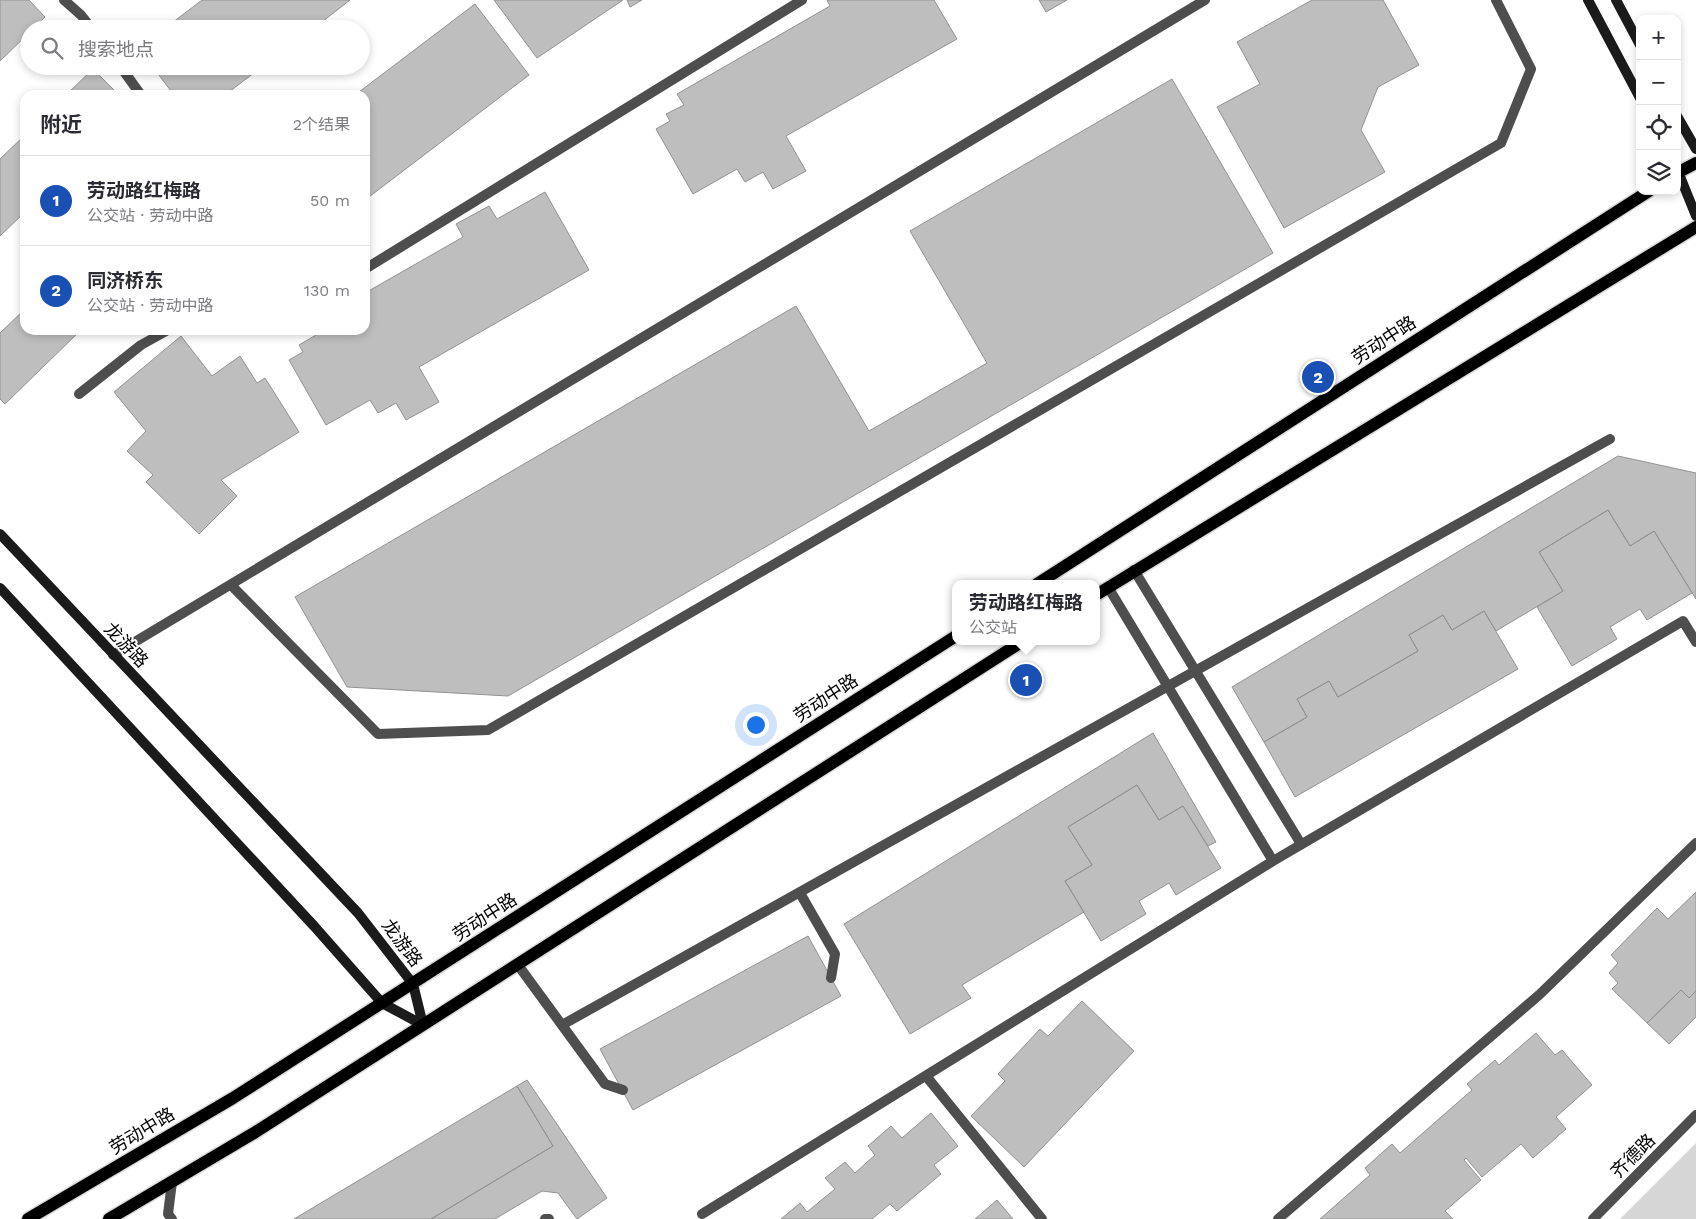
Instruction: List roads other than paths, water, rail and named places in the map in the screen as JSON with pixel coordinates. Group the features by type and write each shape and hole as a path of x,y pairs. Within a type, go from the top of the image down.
{"main road":[{"path":"1588,0 1636,90"},
{"path":"1616,0 1636,38"},
{"path":"1681,123 1696,149"},
{"path":"1681,170 1696,163"},
{"path":"1681,179 1696,216"},
{"name":"劳动中路","path":"1043,580 1643,195"},
{"path":"1100,592 1696,227"},
{"name":"龙游路","path":"0,534 358,912 413,984 423,1026"},
{"path":"0,588 307,918 382,1003 423,1026"},
{"name":"劳动中路","path":"28,1219 233,1098 952,639"},
{"path":"112,1219 254,1133 423,1026 1017,645"}],"street":[{"path":"64,0 85,20"},
{"path":"370,267 802,0"},
{"path":"113,655 1205,0"},
{"path":"232,585 378,734 488,730 1501,143 1531,70 1496,0"},
{"path":"127,75 137,90"},
{"path":"79,394 141,345 159,335"},
{"path":"562,1025 1610,440"},
{"path":"1134,570 1301,844"},
{"path":"1108,587 1273,861"},
{"path":"702,1214 1301,844 1683,621 1696,642"},
{"path":"1278,1219 1538,995 1696,843"},
{"path":"800,892 835,954 831,978"},
{"path":"518,965 605,1084 622,1090"},
{"path":"926,1076 1042,1219"},
{"name":"齐德路","path":"1593,1219 1696,1115"},
{"path":"172,1182 168,1214 172,1219"}],"place":[{"name":"同济桥东","path":"1318,377"},
{"name":"劳动路红梅路","path":"1026,680"}]}
